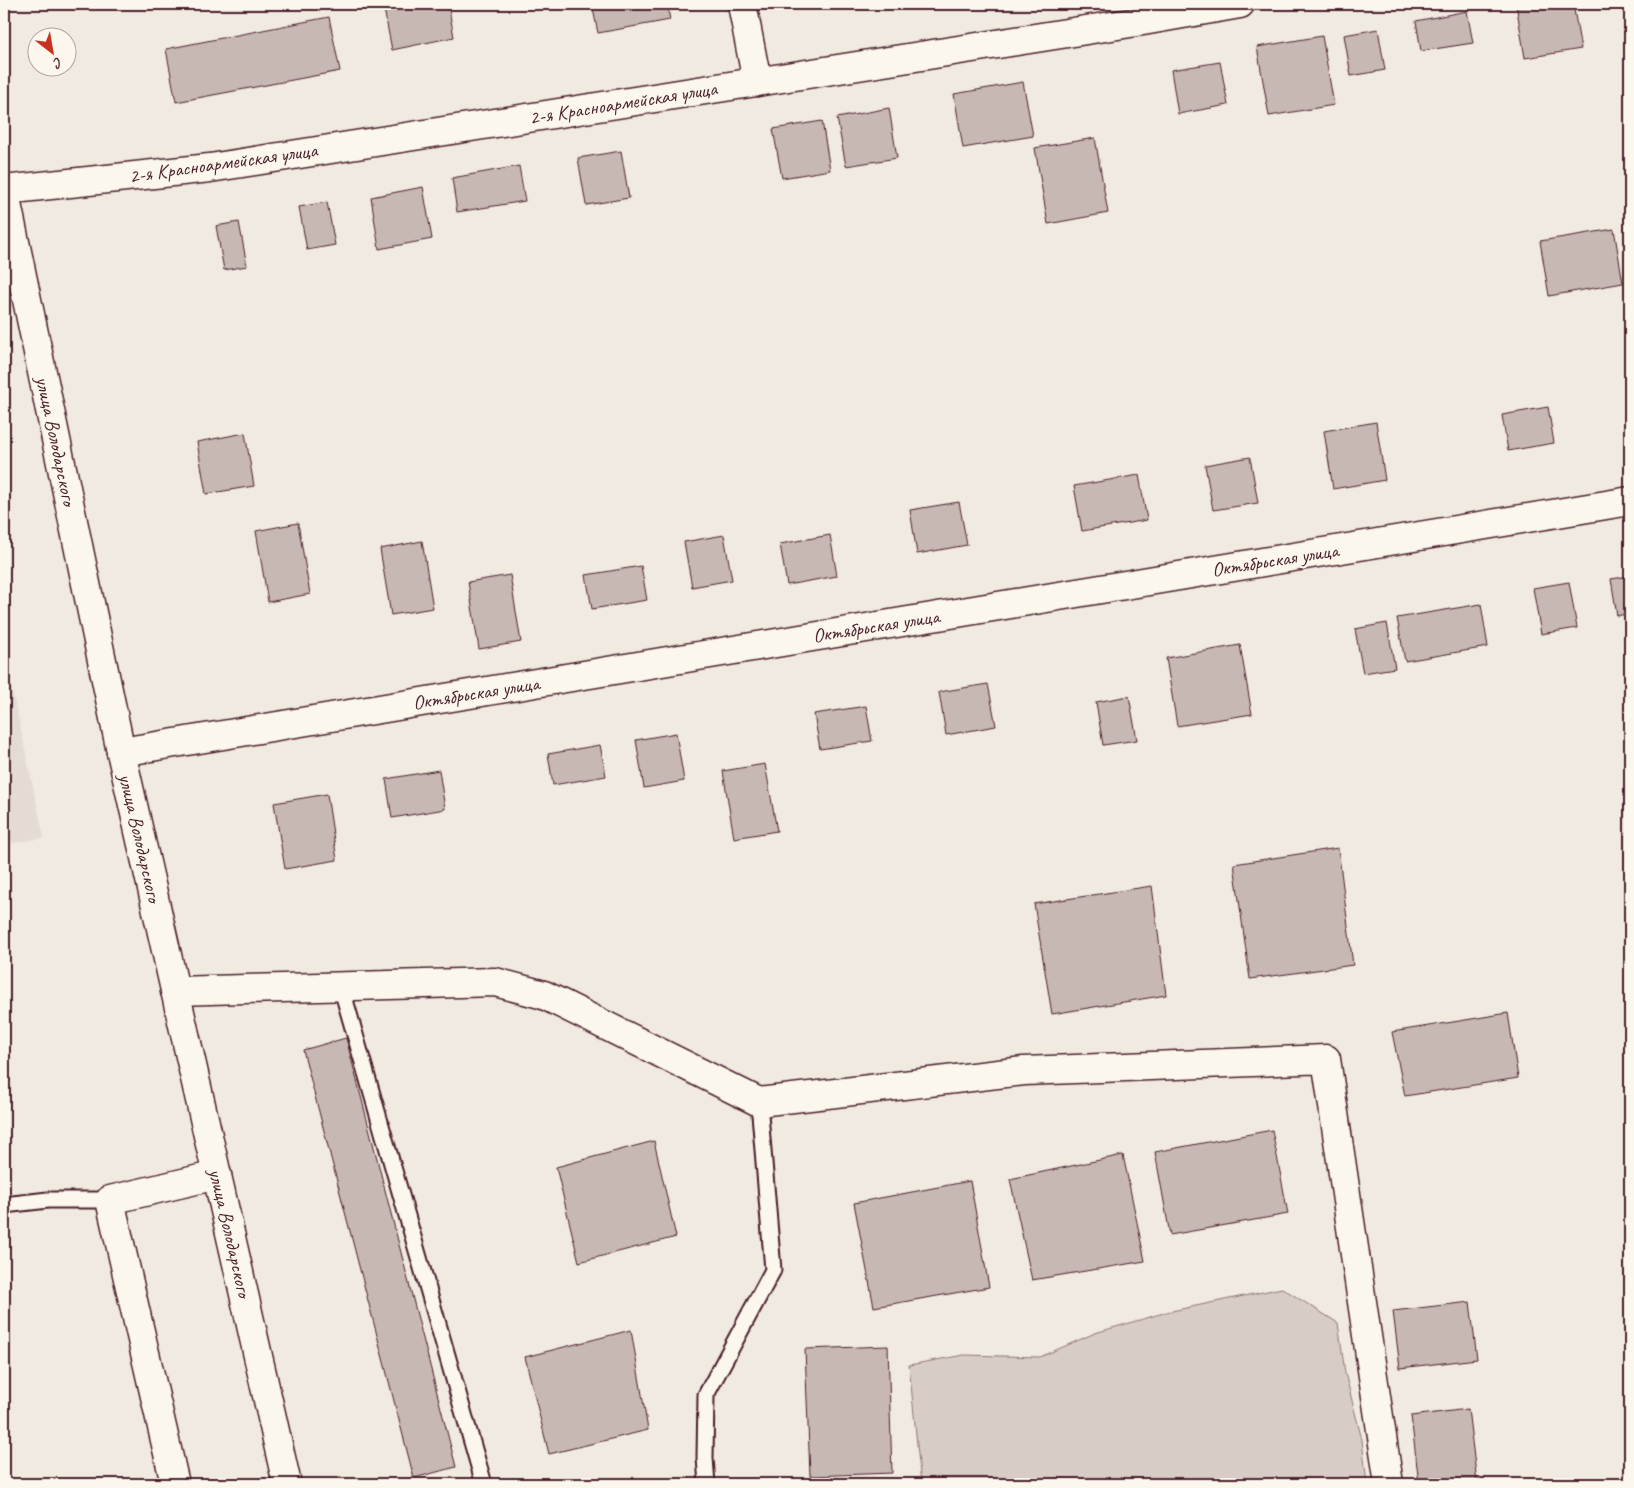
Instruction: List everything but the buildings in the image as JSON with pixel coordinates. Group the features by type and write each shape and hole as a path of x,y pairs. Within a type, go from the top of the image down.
{"street":[{"path":"742,4 757,82"},
{"name":"2-я Красноармейская улица","path":"4,189 210,168 757,82 1141,12 1240,4"},
{"name":"улица Володарского","path":"4,189 121,752 287,1484"},
{"name":"Октябрьская улица","path":"121,752 1630,500"},
{"path":"175,992 495,982 544,995 759,1102 1024,1071 1326,1059 1389,1484"},
{"path":"175,1484 110,1200 217,1175"}],"lane":[{"path":"341,986 484,1484"},
{"path":"706,1484 706,1395 773,1270 759,1102"},
{"path":"4,1205 48,1200 110,1200"}],"shaded area":[{"path":"4,652 44,838 4,844"},
{"path":"1282,1288 1338,1323 1345,1373 1362,1440 1367,1484 921,1484 909,1365 964,1355 1040,1357 1095,1333 1167,1312"}]}
